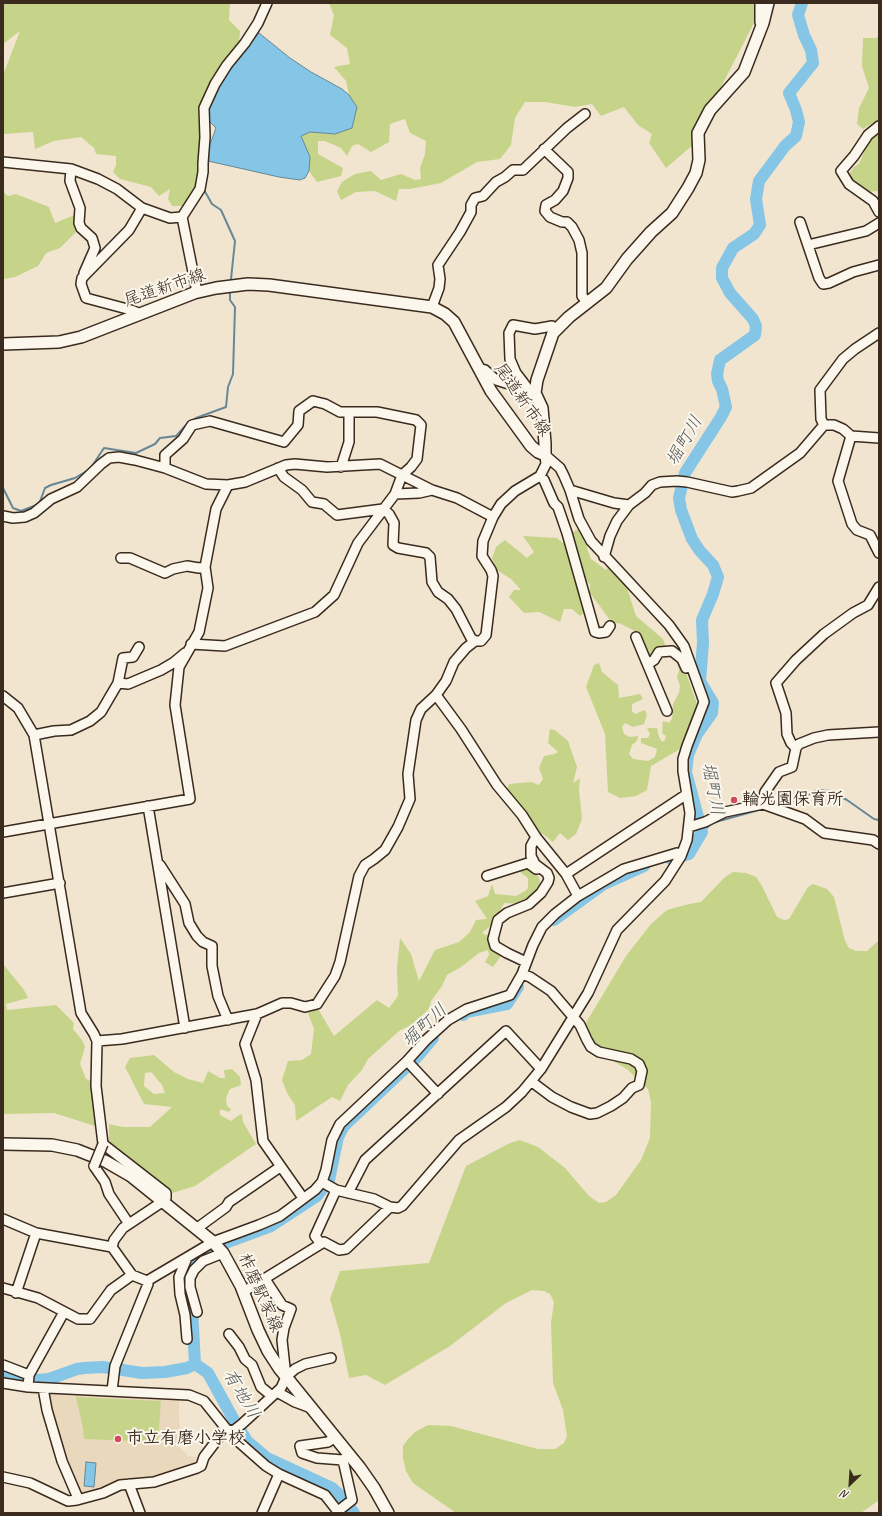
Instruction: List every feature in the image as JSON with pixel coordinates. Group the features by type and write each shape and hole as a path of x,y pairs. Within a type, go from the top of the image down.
{"main road":[{"name":"尾道新市線","path":"3,344 59,342 81,337 198,292 248,284 269,284 432,307 445,314 454,322 491,391 531,446 538,452 545,455 542,408 536,393 537,380 553,333 569,317 606,288 627,258 651,232 672,213 696,173 699,160 698,133 710,110 744,72 763,23 768,3"},
{"name":"柞磨駅家線","path":"3,1144 52,1145 78,1150 105,1161 131,1176 218,1247 243,1292 268,1351 286,1378 334,1438 346,1458 374,1488 388,1513"}],"street":[{"path":"198,292 182,217 200,189 203,172 205,137 204,108 215,84 258,23 267,3"},
{"path":"760,3 760,22 763,23"},
{"path":"432,307 439,288 440,279 438,265 460,232 471,212 471,205 476,198 483,196 496,182 513,170 523,170 577,119 585,114"},
{"path":"879,126 868,135 854,156 841,171 849,184 872,201 879,212"},
{"path":"544,149 568,172 568,178 563,191 555,200 546,205 544,211 550,217 562,222 567,222 572,227 579,240 582,253 582,296 588,303"},
{"path":"3,162 71,169 98,179 117,189 142,208 170,218 182,217"},
{"path":"71,169 70,181 80,208 79,223 81,228 92,238 95,248 82,278 81,284 86,298 131,310 136,312 138,315"},
{"path":"82,278 129,230 142,208"},
{"path":"800,222 819,278 823,284 829,283 853,272 879,265"},
{"path":"808,245 866,231 879,223"},
{"path":"537,396 529,390 516,374 510,359 509,333 513,325 535,329 552,326 557,329"},
{"path":"824,425 821,419 820,390 843,359 879,333"},
{"path":"480,369 485,370 496,380 512,386 532,397 537,396"},
{"path":"118,683 128,684 161,670 173,663 189,647 225,646 315,612 334,595 358,543 395,494 402,475 411,467 417,458 421,425 416,420 377,412 340,412 325,404 313,401 299,411 298,425 284,442 210,421 192,425 182,439 165,455 165,468"},
{"path":"341,467 348,442 350,412"},
{"path":"604,557 610,536 617,521 627,509 628,505 645,493 652,485 660,482 677,481 732,492 751,488 800,453 824,425 834,425 843,429 851,436 879,438"},
{"path":"851,436 838,481 852,524 857,530 870,535 879,553"},
{"path":"98,1041 122,1039 228,1020 257,1014 282,1003 291,1003 305,1007 317,1004 335,976 340,962 359,876 365,865 385,850 398,827 410,799 408,774 416,720 421,709 436,695 446,681 454,662 466,648 475,641 481,641 486,635 493,576 482,556 483,541 493,517 502,504 515,491 540,476 546,464 545,455"},
{"path":"322,1182 334,1189 374,1199 390,1207 398,1208 402,1206 459,1140 506,1107 532,1082 588,993 617,930 665,881 681,856 687,840 690,823 683,771 683,759 704,702 701,692 684,646 668,625 604,557 584,531 570,490 560,468 545,455"},
{"path":"3,516 13,518 25,517 34,513 51,500 77,487 109,458 119,458 135,460 165,468 206,484 228,485 245,482 286,465 295,464 341,467 380,464 432,490 457,498 493,517"},
{"path":"278,468 284,477 302,490 312,502 324,504 337,514 383,509 389,514 394,523 393,545 398,548 426,553 430,557 432,582 438,592 448,598 456,609 471,638 475,641"},
{"path":"540,476 544,480 554,503 558,507 567,533 595,632 606,632 610,626"},
{"path":"3,832 190,799 175,705 179,667 189,647 199,632 208,588 205,567 216,509 228,485"},
{"path":"395,494 419,494 432,490"},
{"path":"570,490 614,503 628,505"},
{"path":"120,558 130,558 165,573 173,568 187,566 199,568 205,567"},
{"path":"796,748 787,734 786,713 776,683 796,660 824,634 853,613 868,605 877,593 879,587"},
{"path":"636,637 667,711"},
{"path":"34,735 54,731 72,730 90,721 101,712 118,683 123,658 133,657 139,647"},
{"path":"648,664 654,660 659,652 665,650 672,651 682,659 696,692 701,692"},
{"path":"436,695 461,729 497,785 522,815 536,837 566,874 578,896"},
{"path":"3,696 18,708 34,735 81,1013 98,1041 96,1086 103,1144 94,1166 105,1182 109,1194 129,1224"},
{"path":"763,804 765,792 779,772 792,767 796,748 799,744 814,738 879,732"},
{"path":"566,874 687,794"},
{"path":"690,823 705,822 725,812 763,804 805,819 824,833 873,840 879,844"},
{"path":"148,806 185,1028"},
{"path":"526,962 495,946 493,939 498,920 507,914 529,904 541,893 548,882 549,878 547,873 535,864 531,856 532,846 536,837"},
{"path":"3,1219 36,1233 112,1248 132,1275 148,1281 178,1267 188,1257 218,1247 259,1225 280,1216 315,1190 322,1182 332,1140 340,1124 426,1040 448,1020 466,1010 510,995 526,975 526,962 542,927 555,914 578,896 624,869 677,853 681,856"},
{"path":"487,876 528,863 536,869 540,868"},
{"path":"158,866 160,865 185,904 189,923 197,936 203,942 212,946 212,966 218,996 228,1020"},
{"path":"3,893 60,883"},
{"path":"526,975 551,991 580,1024 587,1040 599,1052 631,1059 639,1064 642,1071 639,1085 632,1088 611,1106 597,1113 590,1114 571,1107 552,1097 532,1082"},
{"path":"257,1014 245,1044 256,1080 263,1141 303,1198"},
{"path":"348,1193 365,1160 506,1031 541,1069"},
{"path":"406,1061 438,1094"},
{"path":"103,1144 166,1193 166,1198 162,1202 123,1228 114,1240 112,1248"},
{"path":"196,1229 226,1207 229,1202 280,1167"},
{"path":"320,1244 315,1236 334,1189"},
{"path":"243,1292 324,1242 339,1250 346,1249 390,1207"},
{"path":"16,1293 36,1233"},
{"path":"197,1312 190,1287 190,1278 194,1270 203,1261 216,1256 218,1247"},
{"path":"178,1267 190,1278"},
{"path":"178,1267 180,1294 186,1315 187,1339"},
{"path":"3,1288 16,1293 38,1298 78,1319 90,1319 111,1290 132,1275"},
{"path":"265,1279 282,1304 291,1309 284,1328 282,1340 286,1378"},
{"path":"112,1391 115,1366 148,1281"},
{"path":"28,1387 29,1375 64,1312"},
{"path":"229,1334 239,1347 245,1359 252,1364 261,1387 311,1408"},
{"path":"3,1477 30,1483 68,1501 103,1493 120,1485 154,1482 197,1468 201,1466 204,1457 230,1430 242,1424 281,1388 286,1378 295,1369 305,1364 331,1358"},
{"path":"3,1366 29,1375"},
{"path":"3,1383 28,1387 189,1396 204,1401 230,1430 232,1436 266,1466 279,1474 325,1495 339,1511 352,1500 346,1458 317,1458 302,1453 300,1446 328,1442 334,1438"},
{"path":"43,1388 46,1410 62,1461 77,1496 77,1500"},
{"path":"262,1513 279,1474"},
{"path":"129,1484 140,1513"}],"shaded area":[{"name":"市立有磨小学校","path":"45,1392 179,1397 179,1421 182,1435 175,1444 187,1454 187,1456 197,1457 196,1461 192,1465 151,1476 119,1480 97,1491 81,1495 59,1448"}],"green space":[{"path":"3,3 230,3 229,20 240,31 239,43 218,69 204,98 201,175 186,215 177,213 183,206 172,206 168,199 170,189 159,196 151,187 120,179 113,172 116,165 116,156 96,154 94,148 81,137 54,141 35,149 33,132 3,134 3,75 20,31 3,44"},
{"path":"329,3 757,3 754,23 720,89 697,124 694,144 666,168 649,143 652,134 638,125 624,107 601,116 592,104 575,107 545,102 525,102 515,118 511,145 500,159 477,162 441,183 410,189 399,189 396,201 375,191 356,192 341,200 337,191 342,182 355,174 371,171 381,180 401,174 415,180 421,179 420,168 425,154 426,141 410,133 405,119 390,124 389,142 371,152 358,144 352,146 347,156 341,148 325,141 318,141 318,154 343,168 341,176 317,182 309,171 310,157 301,136 310,132 335,134 357,107 349,95 346,81 334,67 350,64 347,48 330,35 334,15"},
{"path":"879,35 879,119 863,129 857,124 859,108 869,88 862,66 863,38 876,38"},
{"path":"879,130 879,191 864,192 853,185 848,176 854,167 859,164 870,138"},
{"path":"3,187 5,194 8,196 16,194 49,207 55,223 77,214 77,231 60,248 46,253 38,266 15,277 3,279"},
{"path":"578,529 588,542 587,549 591,559 606,570 610,565 625,582 636,616 663,639 666,647 657,651 651,660 644,653 640,638 635,631 619,623 613,624 590,593 590,584 584,579 570,534"},
{"path":"523,536 557,538 569,548 585,603 584,613 580,616 572,609 564,609 560,622 539,612 524,613 509,597 514,590 521,590 511,579 497,570 492,558 496,547 505,540 527,558 534,552"},
{"path":"676,658 685,670 698,707 680,749 651,766 647,790 636,796 620,798 608,792 605,734 586,687 594,665 599,663 602,672 618,685 619,698 640,694 643,699 632,704 632,711 635,714 645,710 647,715 644,724 633,727 625,723 622,727 624,734 630,737 638,736 637,741 632,745 629,754 633,759 648,761 655,757 657,749 641,743 641,738 648,738 650,734 647,728 657,728 662,742 665,740 666,736 662,733 663,721 669,723 672,719 673,704 679,693 680,686 677,677 679,670"},
{"path":"550,729 555,730 568,741 577,767 573,783 580,778 579,790 582,819 576,834 568,840 560,833 553,842 543,834 540,835 506,793 509,784 531,782 539,785 543,779 539,768 544,756 558,752 548,743"},
{"path":"529,867 538,876 541,885 537,893 524,904 504,903 494,923 482,933 486,935 493,932 503,953 493,967 485,962 489,955 488,950 479,953 461,967 447,975 442,986 431,1001 429,1009 411,1025 399,1031 368,1059 362,1070 348,1085 340,1101 332,1097 296,1121 295,1105 287,1093 282,1080 288,1061 302,1060 311,1054 314,1029 308,1013 317,1007 334,1036 377,1000 389,1008 398,996 397,969 400,938 411,954 419,981 435,950 459,942 470,932 476,920 487,919 475,901 488,896 492,884 495,894 516,896 525,891 528,888 528,878 521,873 520,868"},
{"path":"733,872 746,873 756,877 777,917 784,920 789,919 808,887 813,884 827,889 834,897 845,941 849,948 856,951 867,951 879,940 879,1500 861,1513 456,1513 413,1483 406,1471 403,1458 403,1446 415,1432 428,1425 451,1426 538,1449 555,1449 564,1443 567,1436 563,1410 553,1383 551,1323 554,1302 550,1294 544,1291 532,1290 506,1303 450,1346 385,1385 366,1375 349,1378 340,1334 330,1299 340,1271 429,1263 466,1166 510,1143 520,1140 538,1147 565,1168 589,1196 599,1203 606,1202 616,1195 641,1160 650,1138 651,1102 648,1089 628,1070 590,1047 583,1037 587,1021 626,956 651,924 667,910 701,902 725,877"},
{"path":"3,964 24,990 28,998 6,1004 7,1010 56,1005 74,1023 73,1029 82,1040 85,1047 80,1064 86,1079 91,1081 95,1126 54,1113 3,1114"},
{"path":"154,1055 174,1072 188,1079 203,1083 208,1071 220,1078 225,1078 224,1070 232,1069 240,1077 241,1085 230,1089 226,1098 227,1106 231,1109 229,1112 220,1109 220,1115 231,1121 242,1114 243,1122 256,1144 195,1186 169,1194 109,1144 109,1124 123,1127 150,1127 172,1107 144,1104 125,1067 130,1058","holes":["151,1072 162,1085 165,1093 154,1094 144,1086 145,1073"]},
{"path":"76,1397 161,1401 158,1442 84,1439"}],"water":[{"path":"259,33 290,58 311,72 342,89 349,95 357,107 352,128 335,134 310,132 301,136 310,157 309,171 305,178 300,180 279,177 208,161 204,148 211,142 216,128 208,120 208,111 219,85 231,66"},
{"path":"86,1462 96,1463 94,1487 84,1486"}],"waterway":[{"name":"堀町川","path":"671,859 689,854 702,832 686,772 688,755 697,734 712,713 713,703 700,681 703,643 702,620 713,594 718,577 713,565 700,551 692,539 681,510 679,498 685,473 726,407 717,374 720,360 755,335 756,326 753,319 730,293 722,278 722,268 733,248 754,234 760,225 756,199 759,181 785,146 796,136 799,122 789,93 813,63 811,50 804,35 798,15 802,3"},
{"path":"203,188 212,204 221,210 235,241 231,279"},
{"path":"3,488 13,508 21,511 39,504 45,488 75,478 90,469 104,448 136,453 155,444 160,438 176,436 189,422 196,418 226,407 228,387 233,374 235,307 230,300 230,290"},
{"path":"774,805 803,798 817,790 830,791 847,800 874,819 879,820"},
{"path":"702,832 712,823 766,808"},
{"name":"堀町川","path":"554,920 604,884 644,866"},
{"name":"堀町川","path":"463,1015 466,1012 507,1004 518,987"},
{"name":"堀町川","path":"195,1364 192,1309 182,1284 186,1267 193,1259 206,1250 271,1226 317,1196 329,1180 338,1137 344,1126 416,1058 433,1038"},
{"name":"有地川","path":"195,1364 208,1373 247,1441 267,1458 332,1488 342,1497 354,1513"},
{"name":"有地川","path":"3,1375 37,1380 49,1379 84,1368 103,1367 142,1373 165,1372 187,1368 195,1364"}],"place":[{"name":"輪光園保育所","path":"734,800"},
{"name":"市立有磨小学校","path":"118,1439"}]}
